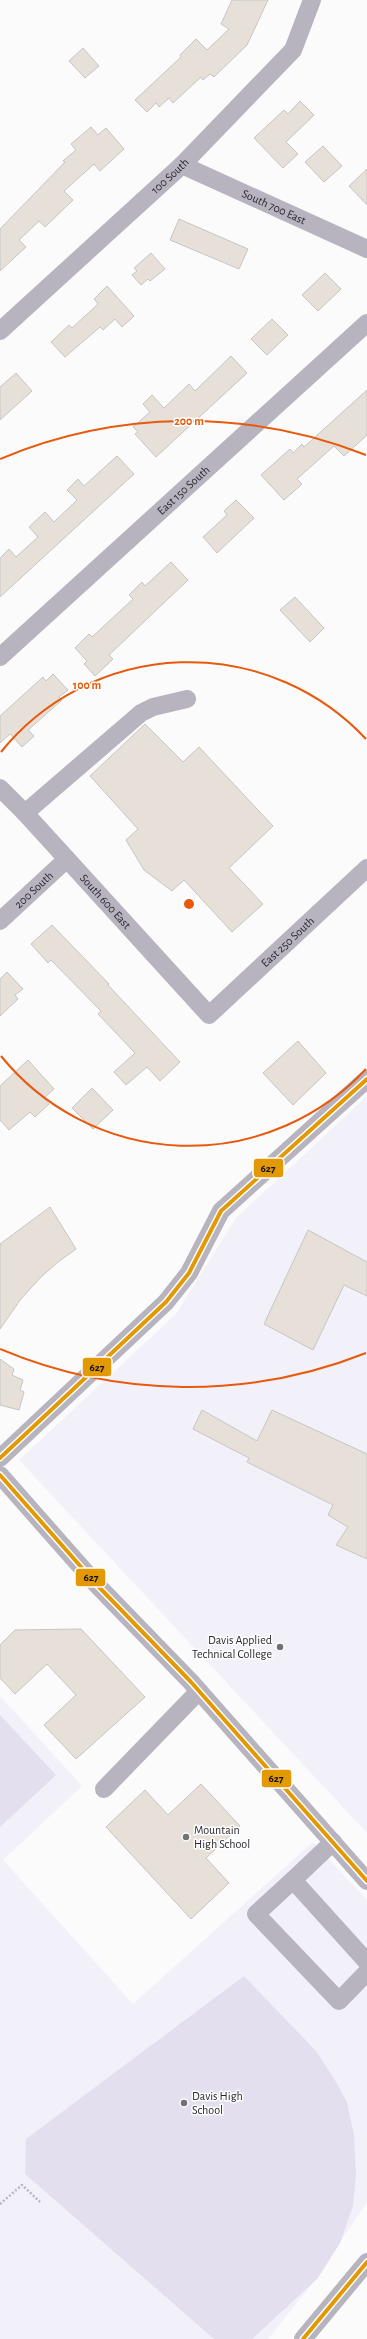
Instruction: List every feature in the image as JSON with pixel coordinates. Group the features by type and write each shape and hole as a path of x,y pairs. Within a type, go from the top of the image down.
{"street":[{"name":"100 South","path":"0,331 182,165 293,50 312,0"},
{"name":"South 700 East","path":"182,165 367,249"},
{"name":"East 150 South","path":"0,657 367,323"},
{"path":"25,813 141,713 153,707 187,699"},
{"name":"South 600 East","path":"0,788 25,813 209,1015"},
{"name":"200 South","path":"0,921 67,859"},
{"name":"East 250 South","path":"209,1015 367,868"},
{"path":"0,1458 166,1302 189,1273 221,1211 367,1079"},
{"path":"2,1482 97,1585 199,1691 367,1881"},
{"path":"104,1790 199,1691"},
{"path":"333,1842 256,1914 339,2001 367,1972"},
{"path":"293,1880 367,1962"},
{"path":"303,2339 367,2262"}],"path":[{"path":"0,2204 22,2185 40,2202"}],"shaded area":[{"name":"Davis Applied Technical College","path":"367,1096 367,1833 19,1460 176,1314 236,1218"},
{"name":"Davis High School","path":"0,1696 82,1786 3,1860 133,2004 313,1842 367,1900 367,2202 312,2284 268,2339 0,2339"},
{"path":"0,1715 56,1775 0,1827"},
{"path":"244,1976 316,2051 347,2102 354,2135 356,2176 353,2206 340,2243 318,2278 252,2339 214,2339 25,2174 26,2139"}],"building":[{"path":"232,0 268,0 247,45 214,77 210,74 203,80 201,77 173,103 169,98 159,107 156,103 147,112 135,100 181,57 180,55 196,39 207,50 229,29 221,24"},
{"path":"83,48 99,66 85,78 69,61"},
{"path":"300,101 314,115 286,142 298,154 283,168 254,138 284,110 288,114"},
{"path":"91,127 98,135 106,128 124,149 100,171 94,164 64,191 73,200 45,227 39,221 19,240 26,247 0,271 0,229 65,162 63,161 76,150 71,144"},
{"path":"323,146 342,166 324,182 305,162"},
{"path":"367,169 367,205 349,186"},
{"path":"179,219 248,249 239,269 170,240"},
{"path":"151,253 165,269 150,281 148,279 141,285 132,275 137,271 134,268"},
{"path":"325,273 341,289 318,311 302,295"},
{"path":"107,286 134,316 122,327 115,319 103,330 100,327 65,357 51,342 69,325 72,328 98,304 94,299"},
{"path":"272,319 288,335 267,355 251,339"},
{"path":"231,356 247,373 156,457 135,434 138,432 133,427 150,412 143,404 152,395 164,408 189,384 195,391"},
{"path":"16,373 32,391 0,420 0,387"},
{"path":"367,390 367,435 344,456 334,446 297,479 302,484 284,500 261,475 290,449 293,453 302,444 304,447"},
{"path":"117,456 134,474 0,597 0,558 9,549 16,557 38,537 29,527 45,512 54,522 77,500 67,490 78,479 84,486"},
{"path":"236,500 254,518 217,553 203,537 227,515 224,511"},
{"path":"171,562 188,580 109,655 113,659 95,676 84,664 87,661 75,648 89,634 92,637 133,599 129,595 142,582 145,586"},
{"path":"295,597 324,628 310,642 280,610"},
{"path":"53,674 68,690 59,697 62,700 28,730 34,736 22,747 10,734 0,743 0,716 43,677 46,681"},
{"path":"145,724 183,762 199,747 273,826 229,868 263,904 232,932 184,880 172,891 144,870 126,840 138,829 90,776"},
{"path":"52,925 109,984 108,985 180,1062 160,1081 147,1067 126,1085 114,1072 135,1053 98,1014 101,1011 51,960 48,963 31,944"},
{"path":"7,972 23,989 15,995 18,999 0,1016 0,979"},
{"path":"298,1041 326,1073 293,1105 263,1073"},
{"path":"28,1060 54,1089 44,1098 49,1104 35,1117 30,1112 9,1130 0,1120 0,1086"},
{"path":"92,1088 113,1110 93,1129 72,1108"},
{"path":"50,1207 76,1249 40,1278 21,1299 0,1329 0,1244"},
{"path":"308,1230 367,1262 367,1296 344,1285 313,1350 264,1324"},
{"path":"0,1359 14,1369 12,1375 23,1380 20,1390 24,1392 19,1410 0,1405"},
{"path":"202,1410 257,1441 272,1410 367,1454 367,1559 336,1545 348,1527 328,1515 333,1505 247,1462 249,1458 193,1429"},
{"path":"81,1629 145,1697 76,1759 44,1725 76,1695 47,1664 15,1694 0,1678 0,1645 15,1630"},
{"path":"201,1784 240,1826 206,1858 229,1883 191,1919 106,1827 145,1790 168,1815"}],"transit line":[{"name":"627","path":"0,1458 166,1302 189,1273 221,1211 367,1079"},
{"name":"627","path":"0,1475 97,1585 191,1682 367,1881"},
{"name":"627","path":"303,2339 367,2262"}],"place":[{"name":"Davis Applied Technical College","path":"280,1647"},
{"name":"Mountain High School","path":"186,1837"},
{"name":"Davis High School","path":"184,2103"}]}
